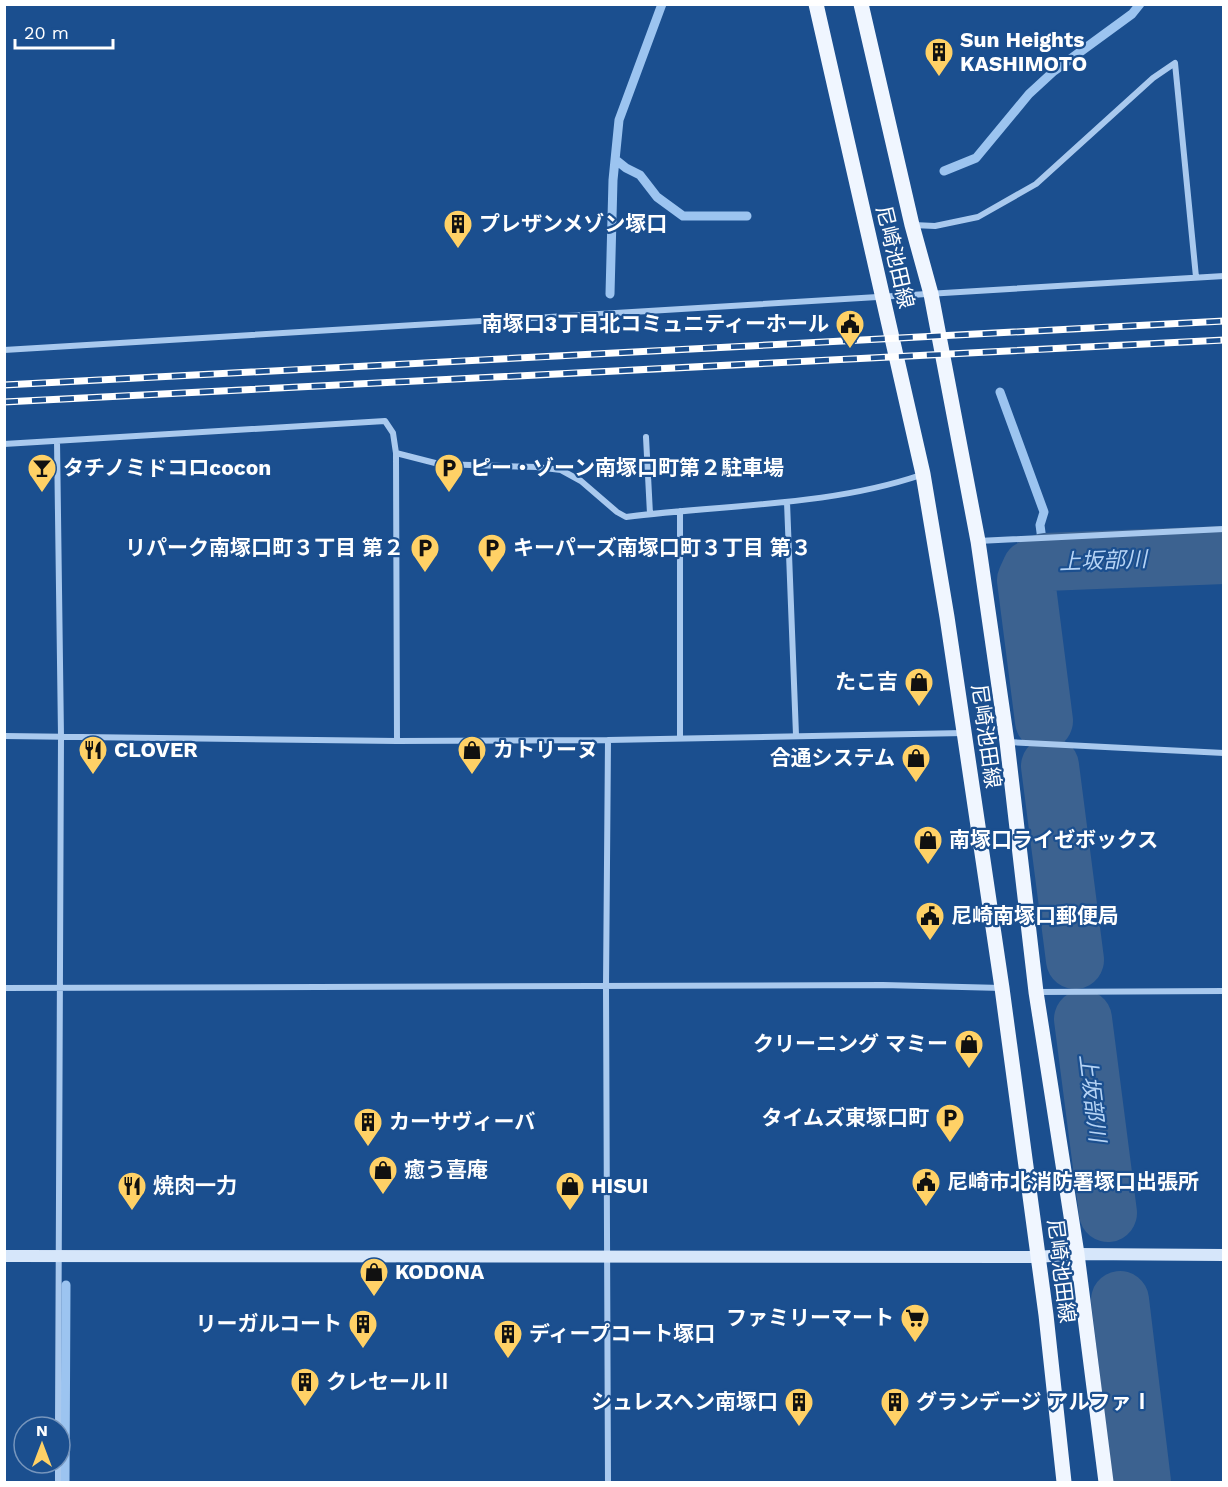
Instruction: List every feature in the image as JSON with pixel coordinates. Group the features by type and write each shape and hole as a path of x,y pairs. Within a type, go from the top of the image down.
{"main road":[{"name":"尼崎池田線","path":"816,4 923,474 965,733 1002,988 1046,1315 1064,1482"},
{"name":"尼崎池田線","path":"861,4 912,225 931,294 978,541 1007,742 1036,992 1077,1254 1106,1482"}],"street":[{"path":"912,225 935,226 978,217 1036,184 1154,78 1175,63 1196,277"},
{"path":"4,350 1224,276"},
{"path":"4,444 385,421 393,433 396,453 397,741"},
{"path":"646,437 650,513"},
{"path":"57,441 61,736 58,1415"},
{"path":"396,453 439,464 561,470 581,481 626,517 832,496 897,483 923,474"},
{"path":"787,502 795,735"},
{"path":"680,511 680,738"},
{"path":"978,541 1224,529"},
{"path":"4,736 397,741 608,740 965,733"},
{"path":"608,740 606,986 609,1482"},
{"path":"1007,742 1224,753"},
{"path":"4,988 884,985 1002,988"},
{"path":"1036,992 1224,991"},
{"path":"4,1256 1037,1257 1077,1254 1224,1255"}],"waterway":[{"path":"610,294 613,180 619,120 662,4"},
{"path":"944,171 976,158 1029,94 1054,71 1132,14 1140,4"},
{"path":"616,160 640,175 657,197 683,216 747,216"},
{"path":"1000,392 1044,512 1040,525 1045,562"},
{"name":"上坂部川","path":"1044,721 1026,580 1031,569 1045,562 1224,555"},
{"name":"上坂部川","path":"1050,766 1075,960"},
{"name":"上坂部川","path":"1083,1019 1108,1213"},
{"path":"65,1482 66,1285"},
{"name":"上坂部川","path":"1120,1300 1142,1482"}],"railway":[{"path":"4,385 1224,321"},
{"path":"4,402 1224,340"}],"place":[{"name":"Sun Heights KASHIMOTO","path":"939,78"},
{"name":"プレザンメゾン塚口","path":"458,250"},
{"name":"南塚口3丁目北コミュニティーホール","path":"850,350"},
{"name":"タチノミドコロcocon","path":"42,494"},
{"name":"ピー・ゾーン南塚口町第２駐車場","path":"449,494"},
{"name":"リパーク南塚口町３丁目 第２","path":"425,574"},
{"name":"キーパーズ南塚口町３丁目 第３","path":"492,574"},
{"name":"たこ吉","path":"919,708"},
{"name":"CLOVER","path":"93,776"},
{"name":"カトリーヌ","path":"472,776"},
{"name":"合通システム","path":"916,784"},
{"name":"南塚口ライゼボックス","path":"928,866"},
{"name":"尼崎南塚口郵便局","path":"930,942"},
{"name":"クリーニング マミー","path":"969,1070"},
{"name":"タイムズ東塚口町","path":"950,1144"},
{"name":"カーサヴィーバ","path":"368,1148"},
{"name":"癒う喜庵","path":"383,1196"},
{"name":"尼崎市北消防署塚口出張所","path":"926,1208"},
{"name":"焼肉一力","path":"132,1212"},
{"name":"HISUI","path":"570,1212"},
{"name":"KODONA","path":"374,1298"},
{"name":"ファミリーマート","path":"915,1344"},
{"name":"リーガルコート","path":"363,1350"},
{"name":"ディープコート塚口","path":"508,1360"},
{"name":"クレセールⅡ","path":"305,1408"},
{"name":"シュレスヘン南塚口","path":"799,1428"},
{"name":"グランデージ アルファⅠ","path":"895,1428"}]}
